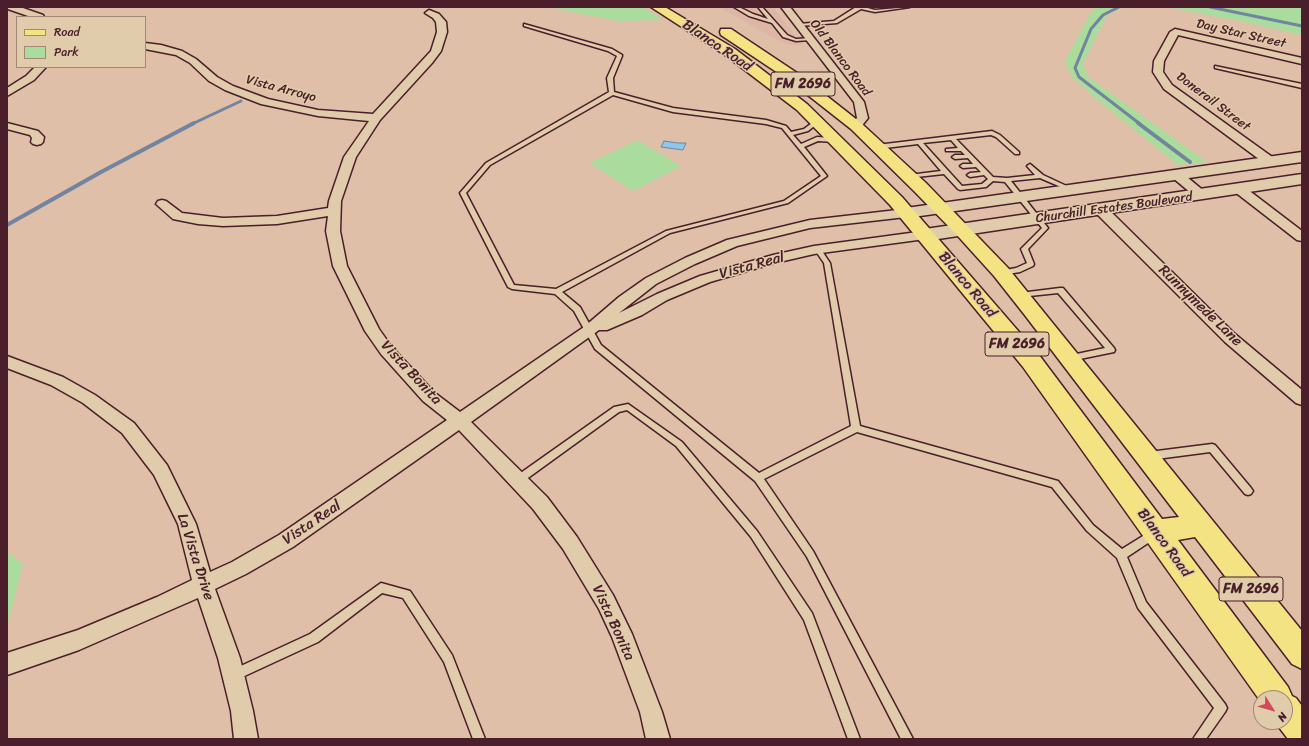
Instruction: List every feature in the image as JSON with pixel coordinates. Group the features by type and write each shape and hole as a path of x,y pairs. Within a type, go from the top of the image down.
{"main road":[{"name":"Blanco Road","path":"657,7 730,52 802,107 906,213 1031,361 1271,690"},
{"name":"Blanco Road","path":"711,23 795,78 856,126 962,230 1002,273 1020,295 1302,654"},
{"path":"802,107 840,125 856,126"},
{"path":"1031,361 1066,355"},
{"path":"1156,532 1200,525"},
{"path":"1293,719 1302,732"}],"street":[{"path":"11,7 37,16"},
{"name":"Old Blanco Road","path":"785,7 859,102 863,113 863,118 856,126"},
{"name":"Vista Bonita","path":"429,13 436,16 441,22 442,32 436,51 429,61 376,118 350,157 335,201 333,231 340,266 373,331 386,350 429,396 460,421 540,503 570,543 606,602 627,648 651,712 658,739"},
{"name":"Day Star Street","path":"1175,32 1302,61"},
{"name":"Donerail Street","path":"1175,32 1159,62 1158,68 1160,77 1168,87 1180,97 1271,162"},
{"name":"Vista Arroyo","path":"146,46 161,48 179,53 193,61 213,79 229,88 265,102 318,113 376,118"},
{"path":"7,93 30,78 40,68"},
{"path":"7,126 34,132 38,137 37,142"},
{"name":"Churchill Estates Boulevard","path":"906,213 1302,157"},
{"path":"1177,175 1201,195"},
{"name":"Churchill Estates Boulevard","path":"925,235 1302,179"},
{"path":"1239,189 1302,237"},
{"path":"162,204 178,216 198,220 223,222 277,220 335,211"},
{"name":"Runnymede Lane","path":"1101,210 1230,338 1302,399"},
{"name":"Vista Real","path":"7,664 79,640 204,586 286,541 589,331 624,300 651,281 690,261 732,243 810,224 906,213"},
{"name":"Vista Real","path":"589,331 705,279 772,259 818,250 925,235"},
{"name":"La Vista Drive","path":"7,362 57,381 89,399 128,428 161,470 187,524 204,586 229,658 242,711 246,739"}],"lane":[{"path":"736,7 751,15 773,22"},
{"path":"760,7 782,33 790,39 811,39"},
{"path":"799,25 835,22 858,8 875,10 908,7"},
{"path":"526,26 610,50 620,56 610,78 612,93"},
{"path":"1217,67 1302,86"},
{"path":"557,292 668,232 786,202 824,176 784,127 766,122 673,110 612,93 488,164 463,193 512,287 557,292 577,309 598,347 758,478 810,554 907,739"},
{"path":"790,134 806,130 816,122"},
{"path":"877,147 992,133 998,136 1017,153"},
{"path":"952,138 991,179 1007,180 1041,176"},
{"path":"800,147 817,139 834,140"},
{"path":"919,142 945,169 950,178 960,188 984,186 991,179"},
{"path":"948,150 962,149"},
{"path":"928,152 937,151"},
{"path":"955,157 969,156"},
{"path":"934,159 942,158"},
{"path":"963,166 977,164"},
{"path":"1030,166 1041,176 1070,189"},
{"path":"909,177 945,169"},
{"path":"970,176 986,173"},
{"path":"950,178 958,177"},
{"path":"1002,273 1018,270 1031,264 1024,249 1045,228 1007,180"},
{"path":"818,250 827,264 856,428"},
{"path":"1020,295 1060,290 1111,350 1066,355"},
{"path":"518,480 617,409 628,408 679,444 754,534 808,617 854,739"},
{"path":"758,478 856,428 1055,484 1090,528 1121,555 1142,605 1221,708 1199,739"},
{"path":"1146,456 1212,448 1248,490"},
{"path":"1121,555 1156,532"},
{"path":"233,675 314,638 381,588 406,594 448,659 479,739"}],"shaded area":[{"path":"718,7 773,7 803,46 785,44"}],"green space":[{"path":"547,7 643,7 663,20 618,21"},
{"path":"1097,7 1125,7 1107,15 1083,64 1088,77 1207,162 1178,165 1100,102 1071,76 1065,61 1091,12"},
{"path":"1166,7 1302,7 1302,35 1244,22"},
{"path":"637,140 681,166 633,191 590,163"},
{"path":"7,552 23,564 7,627"}],"water":[{"path":"664,141 686,143 683,150 661,147"}],"waterway":[{"path":"1119,7 1103,15 1091,29 1075,68 1079,77 1140,124"},
{"path":"1210,7 1302,26"},
{"path":"193,124 241,101"},
{"path":"1138,123 1190,162"},
{"path":"7,225 101,172 193,124"}]}
